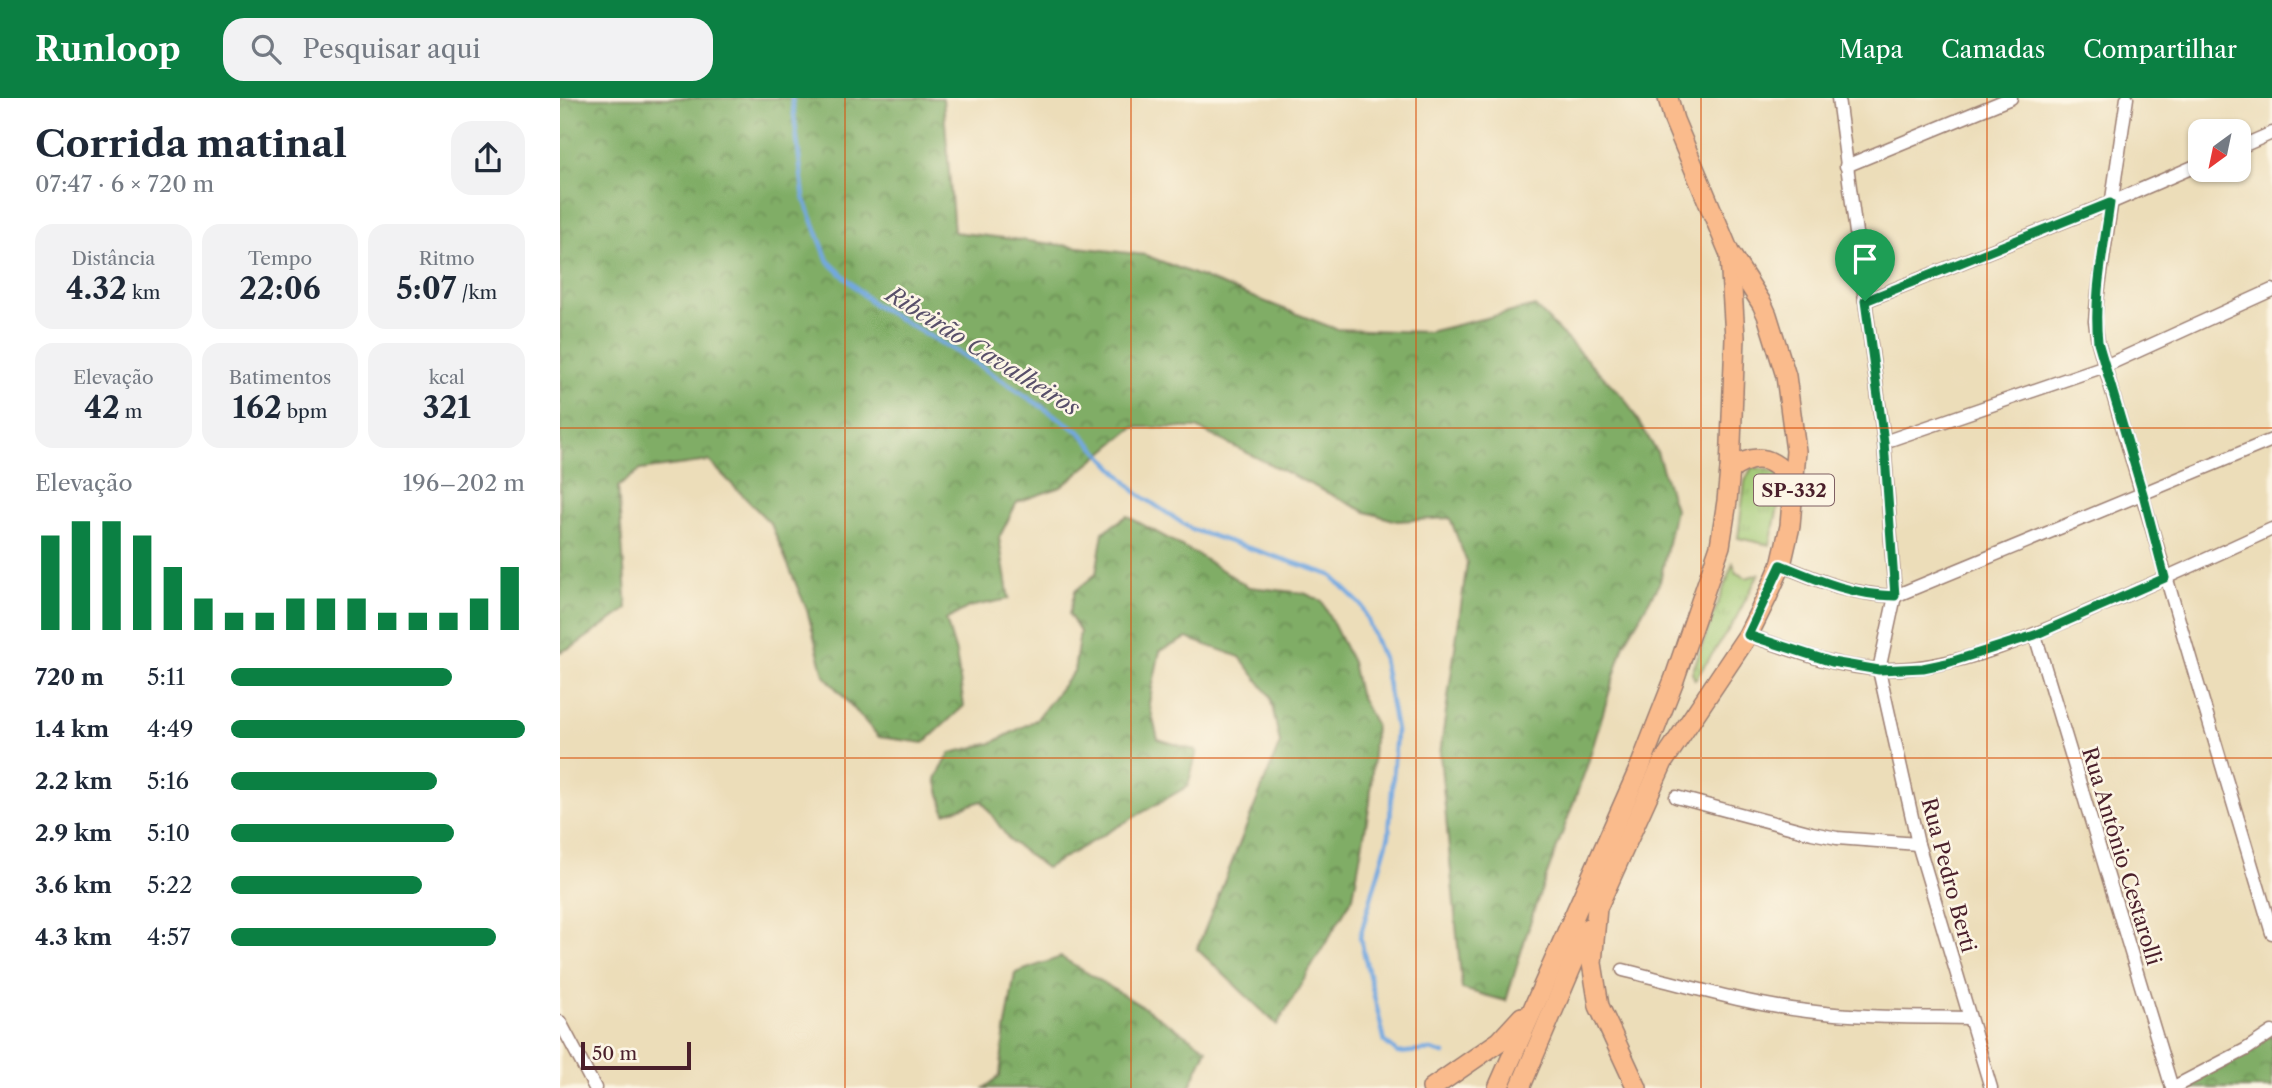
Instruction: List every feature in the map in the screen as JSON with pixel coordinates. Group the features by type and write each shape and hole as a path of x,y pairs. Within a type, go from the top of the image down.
{"main road":[{"name":"SP-332","path":"1502,1080 1541,991 1663,762 1748,635 1781,565 1790,526 1797,452 1786,376 1762,304 1729,252 1674,120 1668,98"},
{"name":"SP-332","path":"1520,1088 1569,977 1590,901 1720,546 1730,470 1735,327 1729,252"},
{"name":"SP-332","path":"1730,470 1750,459 1761,458 1771,461 1795,483"},
{"path":"1590,901 1592,963 1599,1006 1637,1088"},
{"path":"1432,1088 1500,1041 1517,1025 1541,991"}],"street":[{"path":"1838,98 1884,442 1895,596 1879,670"},
{"path":"1846,166 2011,98"},
{"path":"2127,98 2095,321 2098,342 2165,578 2272,933"},
{"path":"2251,142 2272,133"},
{"path":"1865,301 2188,169"},
{"path":"1884,442 2105,366 2272,290"},
{"path":"1781,565 1856,593 1895,596 2272,440"},
{"path":"1748,635 1832,662 1879,670 1923,668 2035,635 2272,529"},
{"name":"Rua Antônio Cestarolli","path":"2035,635 2172,1088"},
{"name":"Rua Pedro Berti","path":"1879,670 1917,844 1991,1088"},
{"path":"1676,797 1837,838 1917,844"},
{"path":"1623,970 1754,1002 1806,1011 1858,1016 1969,1018"},
{"path":"560,1022 595,1088"},
{"path":"2172,1088 2245,1050 2272,1032"}],"green space":[{"path":"560,98 943,98 954,232 1145,255 1336,329 1428,332 1535,306 1625,399 1657,452 1675,509 1660,582 1624,644 1587,766 1534,910 1506,1001 1462,989 1440,754 1467,563 1450,518 1397,521 1366,512 1197,428 1134,427 1061,487 1017,502 999,538 1009,599 969,607 946,620 956,653 964,706 924,743 879,737 824,675 807,610 771,524 709,461 640,470 618,487 627,609 574,646 560,652"},
{"path":"1752,467 1778,472 1780,497 1770,545 1738,538 1745,481"},
{"path":"1127,516 1249,587 1304,593 1322,601 1352,662 1359,694 1375,724 1370,803 1353,897 1277,1025 1197,949 1280,743 1270,696 1240,657 1187,638 1160,651 1149,703 1158,739 1197,751 1188,786 1046,868 1010,841 982,801 945,813 936,779 950,753 992,743 1036,720 1074,671 1080,632 1069,614 1075,591 1096,574 1103,532"},
{"path":"1733,563 1736,572 1746,578 1759,574 1735,620 1695,680 1692,673"},
{"path":"1061,957 1207,1049 1189,1088 984,1088 1000,1076 1015,973"},
{"path":"2272,1035 2272,1088 2177,1088"}],"waterway":[{"name":"Ribeirão Cavalheiros","path":"792,98 804,198 828,261 873,304 971,360 1080,432 1137,493 1191,529 1331,575 1362,606 1383,659 1396,731 1389,835 1360,937 1385,1042 1398,1053 1431,1050 1444,1054"}],"route":[{"path":"2110,203 2096,300 2098,342 2165,578 2035,635 1923,668 1879,670 1832,662 1748,635 1781,565 1856,593 1895,596 1884,442 1865,301 2110,203"}]}
